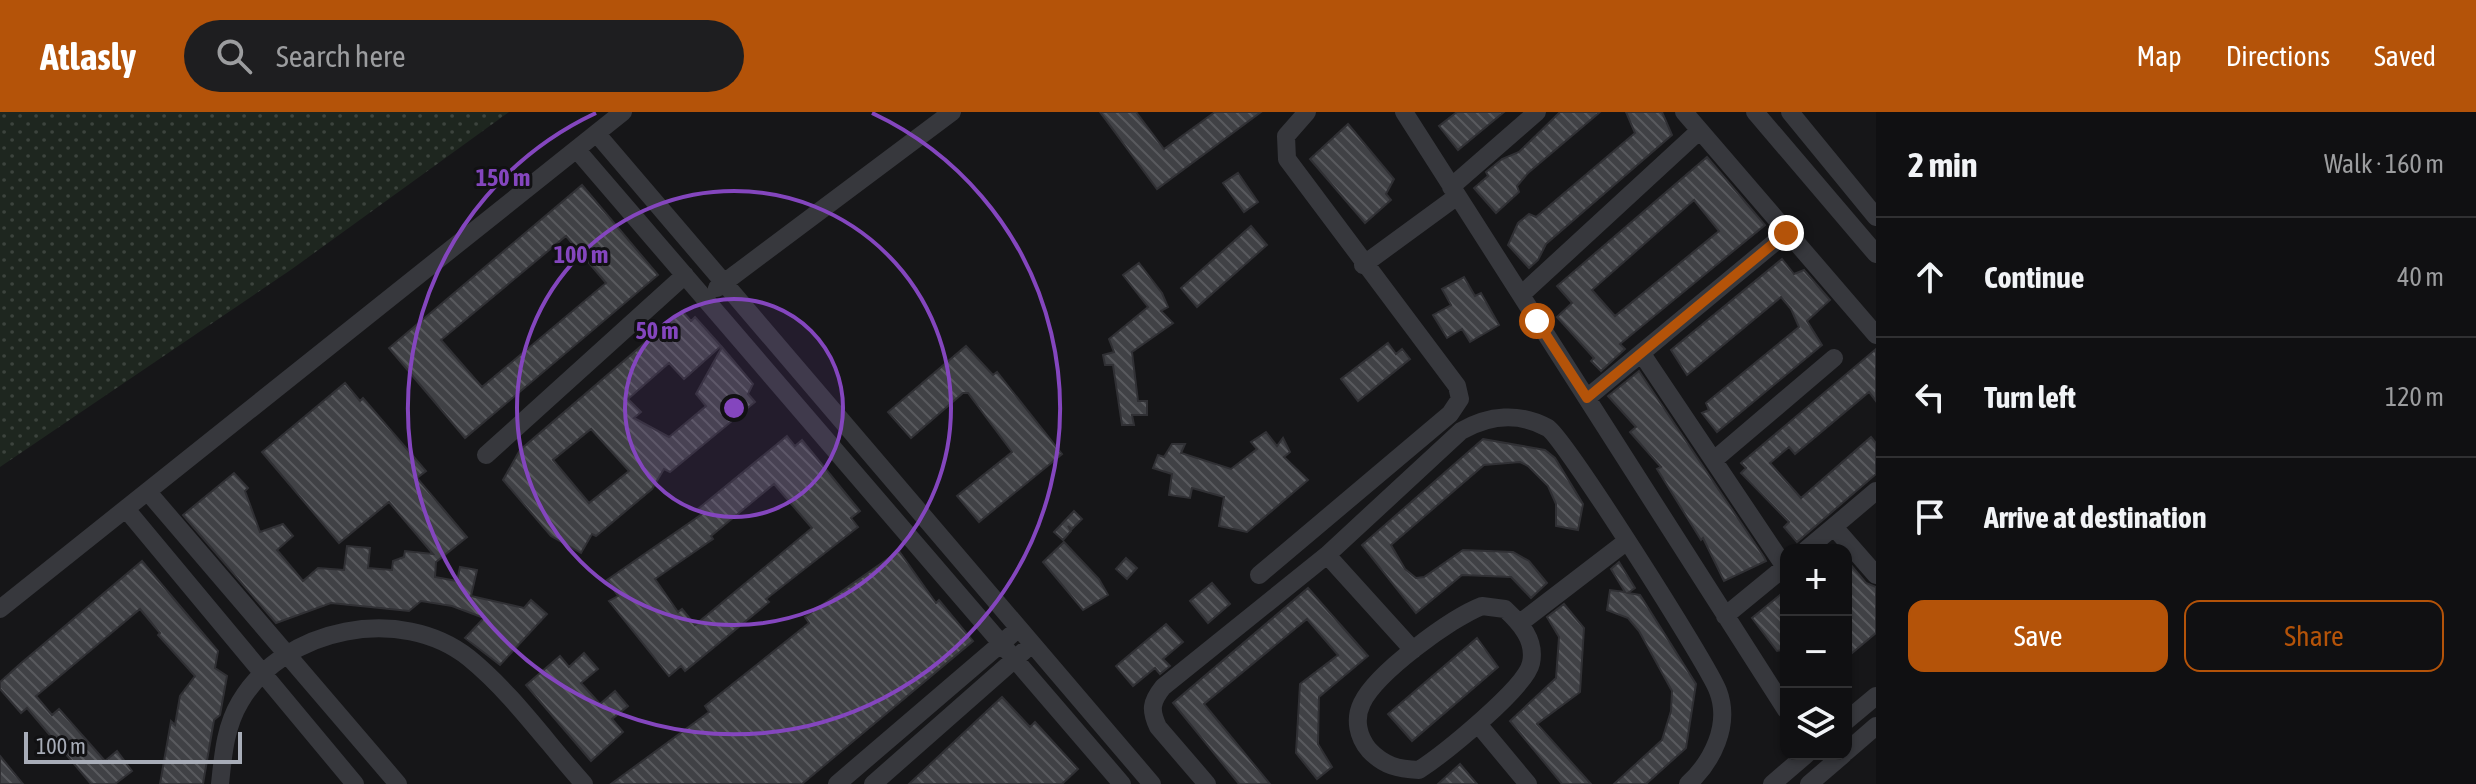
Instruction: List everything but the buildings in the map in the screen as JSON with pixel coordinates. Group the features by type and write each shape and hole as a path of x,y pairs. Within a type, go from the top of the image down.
{"street":[{"path":"0,609 623,112"},
{"path":"704,298 952,112"},
{"path":"1259,575 1450,414 1460,399 1457,386 1363,265 1287,159 1286,136 1307,112"},
{"path":"1404,112 1780,701"},
{"path":"1363,265 1454,192 1537,112"},
{"path":"1684,112 1876,335"},
{"path":"1755,112 1876,254"},
{"path":"1790,112 1876,217"},
{"path":"1521,295 1699,131"},
{"path":"597,134 1152,784"},
{"path":"577,150 1122,784"},
{"path":"1587,398 1786,233"},
{"path":"486,455 685,275"},
{"path":"1642,354 1780,559"},
{"path":"1714,460 1834,358"},
{"path":"1207,784 1158,727 1151,706 1155,697 1327,555 1461,431 1481,420 1501,416 1524,419 1551,430 1627,541 1718,692 1718,742 1704,769 1688,784"},
{"path":"1813,544 1876,491"},
{"path":"148,492 398,784"},
{"path":"126,509 355,784"},
{"path":"1834,527 1876,575"},
{"path":"1520,623 1627,541"},
{"path":"1327,555 1413,650"},
{"path":"1725,616 1780,571"},
{"path":"1482,606 1505,609 1520,623 1530,647 1531,664 1523,677 1478,724 1419,770 1395,769 1362,742 1357,721 1362,702 1413,650 1461,615 1482,606"},
{"path":"220,784 227,731 240,702 261,674 286,653 325,636 367,629 434,637 468,657 495,683 584,784"},
{"path":"837,784 1002,643 1026,636"},
{"path":"873,784 1015,659 1026,636"},
{"path":"1852,716 1876,696"},
{"path":"1478,724 1528,784"},
{"path":"1852,747 1876,726"},
{"path":"1772,784 1800,760"},
{"path":"1809,784 1837,760"}],"shaded area":[{"path":"0,112 509,112 292,269 0,467"}],"route":[{"path":"1537,321 1587,398 1786,233"}]}
